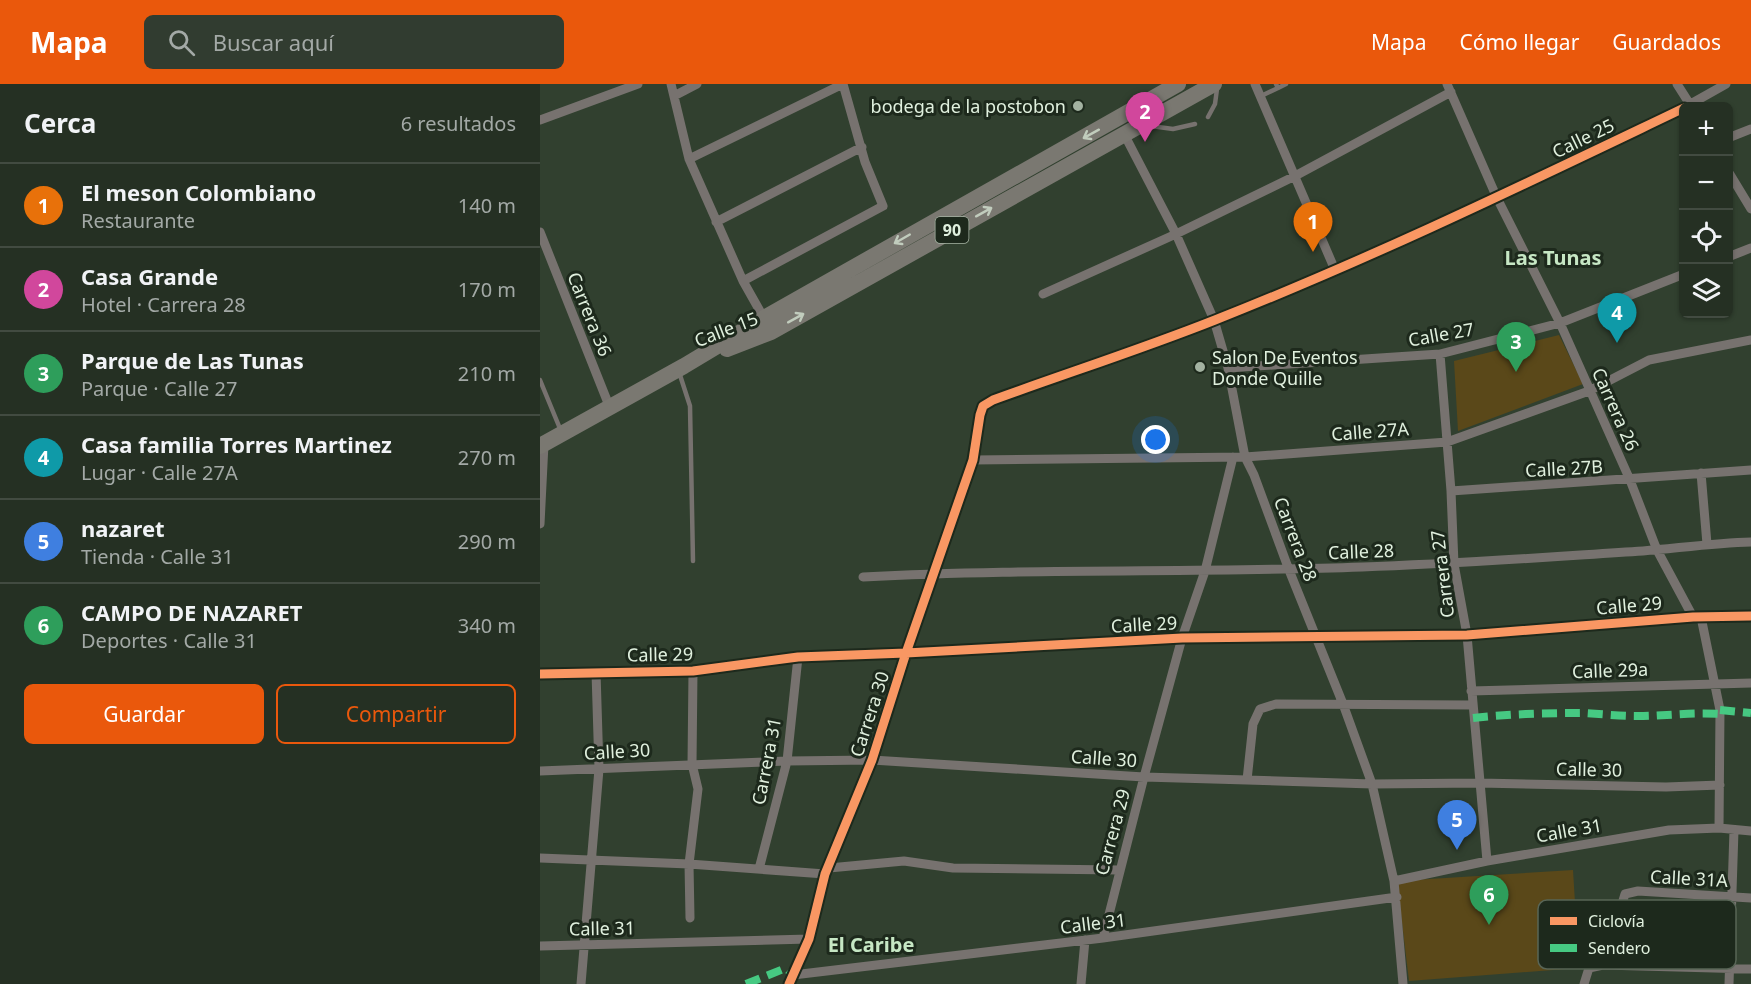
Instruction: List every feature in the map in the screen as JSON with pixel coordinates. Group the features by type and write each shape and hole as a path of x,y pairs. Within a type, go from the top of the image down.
{"highway":[{"name":"Calle 15","path":"1136,118 1178,84"},
{"name":"Calle 15","path":"681,368 768,325 1119,127 1216,84"},
{"name":"90","path":"542,445 681,368"}],"street":[{"path":"540,120 638,84"},
{"path":"671,84 689,159 743,282 768,325"},
{"path":"674,96 697,84"},
{"path":"689,159 843,84 865,162 883,206 743,282"},
{"path":"1255,84 1335,270"},
{"path":"1677,84 1686,102"},
{"name":"Calle 25","path":"1696,102 1726,84"},
{"path":"1042,294 1176,234 1295,176 1449,88"},
{"name":"Carrera 26","path":"1449,88 1497,198 1560,323 1630,480 1657,550 1697,617 1720,710 1719,828"},
{"name":"Calle 25","path":"980,415 983,406 993,400 1214,320 1335,270 1497,198 1679,111"},
{"name":"Carrera 28","path":"1119,127 1176,234 1214,320 1228,368 1245,457 1343,704 1372,784 1397,897 1403,984"},
{"path":"1733,136 1751,129"},
{"path":"716,222 862,147"},
{"path":"1733,179 1751,209"},
{"name":"Carrera 36","path":"540,232 610,408"},
{"path":"1733,255 1751,248"},
{"name":"Calle 27","path":"1228,368 1440,354 1560,323 1679,276"},
{"name":"Calle 27A","path":"973,460 1245,457 1447,442 1589,391 1649,360 1751,340"},
{"name":"Carrera 27","path":"1440,354 1451,491 1454,564 1467,635 1487,861"},
{"name":"Carrera 30","path":"791,980 809,939 827,871 872,760 906,653 973,460 980,415"},
{"path":"540,524 542,445"},
{"name":"Carrera 29","path":"1103,938 1119,870 1182,638 1205,571 1233,457"},
{"name":"Calle 27B","path":"1451,491 1751,471"},
{"path":"1701,473 1707,544"},
{"name":"Calle 28","path":"863,577 934,573 1289,570 1454,564 1751,542"},
{"name":"Calle 29","path":"540,674 693,671 798,657 1182,638 1467,635 1697,617 1751,616"},
{"name":"Carrera 31","path":"759,869 787,761 798,657"},
{"path":"690,918 689,864 698,789 692,764 693,671"},
{"path":"581,984 599,769 596,672"},
{"name":"Calle 29a","path":"1471,691 1751,683"},
{"path":"1247,780 1253,724 1260,709 1276,704 1472,705"},
{"name":"Calle 30","path":"540,771 692,764 872,760 1144,777 1372,784 1480,783 1666,787 1720,785"},
{"name":"Calle 31","path":"1394,881 1487,861 1669,830 1719,828 1751,831"},
{"path":"1731,900 1734,830"},
{"path":"540,858 827,871 904,861 953,868 1119,870"},
{"name":"Calle 31A","path":"1623,900 1625,894 1638,891 1751,898"},
{"name":"Calle 31","path":"791,980 1397,897"},
{"name":"Calle 31","path":"540,946 809,939"},
{"path":"1081,984 1085,940"},
{"path":"1736,968 1751,969"},
{"path":"1584,984 1589,969"},
{"path":"1729,984 1730,969"}],"lane":[{"path":"1208,117 1215,104 1216,84"},
{"path":"1260,96 1277,86 1286,84"},
{"path":"1136,118 1173,129 1195,124"},
{"path":"681,368 690,406 693,561"},
{"path":"540,380 563,434"}],"shaded area":[{"path":"1559,335 1583,384 1458,431 1454,361"},
{"path":"1573,870 1575,900 1538,900 1538,969 1566,969 1409,981 1397,881"}],"marked path":[{"path":"1720,710 1751,713"},
{"path":"1473,718 1556,713 1638,716 1720,714"},
{"path":"746,984 786,968 793,975"}],"cycle path":[{"path":"789,984 809,939 825,874 872,760 906,653 973,460 983,406 993,400 1188,331 1334,271 1679,110"},
{"path":"540,674 693,671 798,657 1182,638 1467,635 1693,617 1751,616"}],"place":[{"name":"bodega de la postobon","path":"1078,106"},
{"name":"Casa Grande","path":"1145,142"},
{"name":"El meson Colombiano","path":"1313,252"},
{"name":"Casa familia Torres Martinez","path":"1617,343"},
{"name":"Salon De Eventos Donde Quille","path":"1200,367"},
{"name":"Parque de Las Tunas","path":"1516,372"},
{"name":"nazaret","path":"1457,850"},
{"name":"CAMPO DE NAZARET","path":"1489,925"}],"district":[{"name":"Las Tunas","path":"1553,257"},
{"name":"El Caribe","path":"871,944"}]}
